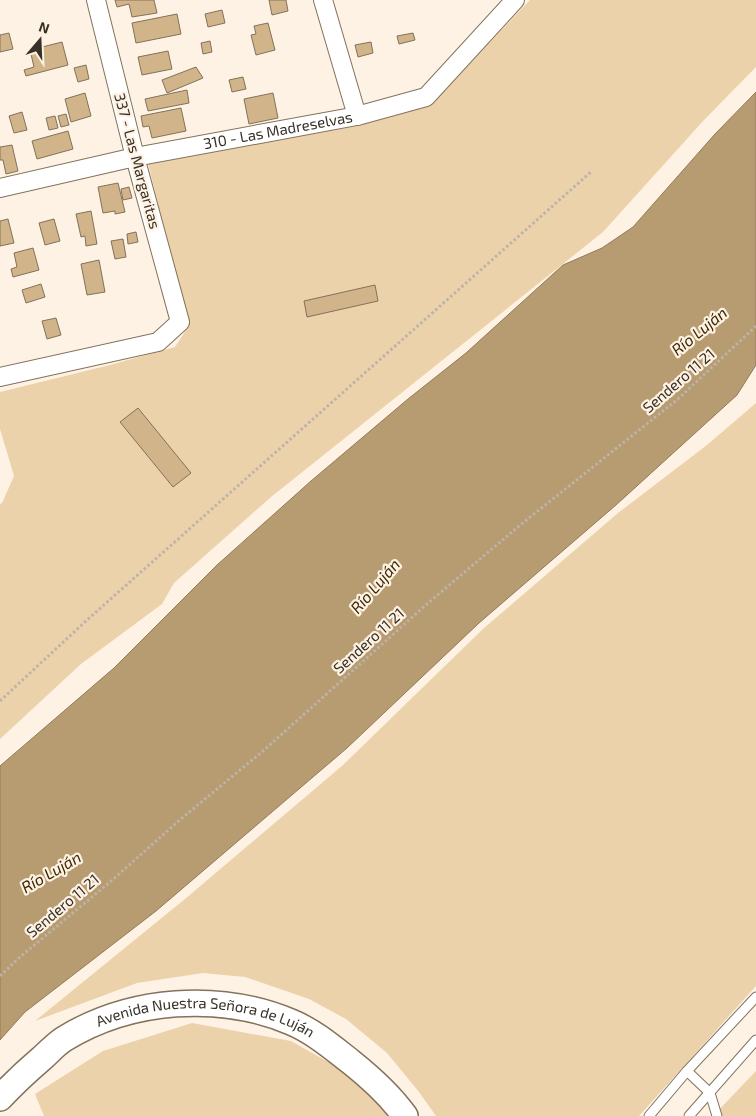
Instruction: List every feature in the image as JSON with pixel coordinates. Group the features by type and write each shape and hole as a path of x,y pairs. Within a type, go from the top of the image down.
{"main road":[{"name":"Avenida Nuestra Señora de Luján","path":"0,1098 63,1039 96,1023 142,1008 184,1004 236,1006 293,1023 331,1047 358,1068 397,1104 405,1116"}],"street":[{"name":"337 - Las Margaritas","path":"0,377 158,342 180,322 135,157 96,0"},
{"path":"323,0 357,116"},
{"name":"310 - Las Madreselvas","path":"0,188 135,157 357,116 426,97 515,0"}],"lane":[{"path":"649,1116 756,997"},
{"path":"689,1116 756,1040"},
{"path":"688,1071 710,1092 717,1116"}],"path":[{"path":"0,700 87,620 592,172"},
{"name":"Sendero 11 21","path":"0,976 182,818 263,751 434,598 678,399 756,326"}],"shaded area":[{"path":"530,0 756,0 756,67 704,120 603,232 271,497 174,583 162,604 81,664 0,739 0,504 14,476 0,429 0,392 175,347 188,327 148,163 358,126 456,78"},
{"path":"756,403 756,986 639,1116 436,1116 387,1053 346,1019 309,999 245,977 203,973 137,983 35,1021 185,899 343,765 484,628 618,513 707,445"},
{"path":"192,1023 291,1041 367,1084 391,1116 44,1116 35,1094 103,1051"},
{"path":"756,1071 756,1116 713,1116"}],"water":[{"name":"Río Luján","path":"756,92 756,365 737,395 616,505 479,623 347,748 156,911 25,1012 0,1040 0,766 114,668 217,565 311,481 466,353 563,265 602,248 633,227 715,134"}],"building":[{"path":"115,0 154,0 157,13 132,17 129,4 117,7"},
{"path":"269,0 286,0 288,11 272,15"},
{"path":"222,10 225,23 208,27 205,14"},
{"path":"177,14 181,34 136,43 132,23"},
{"path":"268,23 275,50 256,55 251,35 256,34 254,26"},
{"path":"9,33 13,49 0,52 0,35"},
{"path":"413,33 415,40 399,44 397,36"},
{"path":"210,41 212,52 203,54 201,43"},
{"path":"62,42 68,65 26,76 24,70 34,67 30,50"},
{"path":"371,42 373,53 358,57 355,45"},
{"path":"168,51 172,69 142,75 138,57"},
{"path":"86,65 89,79 78,82 74,68"},
{"path":"196,67 203,78 167,93 162,80"},
{"path":"243,77 246,89 232,92 229,80"},
{"path":"187,90 189,103 148,111 145,99"},
{"path":"85,93 91,116 71,122 65,99"},
{"path":"273,93 278,118 249,124 244,99"},
{"path":"181,108 186,131 152,138 149,126 143,127 141,116"},
{"path":"22,112 27,130 14,133 9,116"},
{"path":"66,114 69,125 61,127 58,116"},
{"path":"55,116 58,128 49,130 46,118"},
{"path":"68,131 73,149 37,159 32,141"},
{"path":"12,145 18,171 6,174 3,160 0,160 0,147"},
{"path":"118,183 125,212 115,214 115,211 103,213 98,187"},
{"path":"129,187 132,198 123,200 121,189"},
{"path":"91,211 97,244 86,246 85,236 81,237 76,214"},
{"path":"8,219 14,243 0,246 0,221"},
{"path":"54,219 60,241 45,245 39,223"},
{"path":"136,232 138,242 128,244 127,234"},
{"path":"123,239 126,257 115,259 111,241"},
{"path":"33,248 39,270 13,277 11,269 17,267 14,253"},
{"path":"99,260 105,292 87,295 81,264"},
{"path":"41,284 45,297 26,303 22,290"},
{"path":"375,285 378,301 307,317 304,301"},
{"path":"56,318 61,335 47,339 42,321"},
{"path":"138,408 191,473 173,487 120,422"}]}
